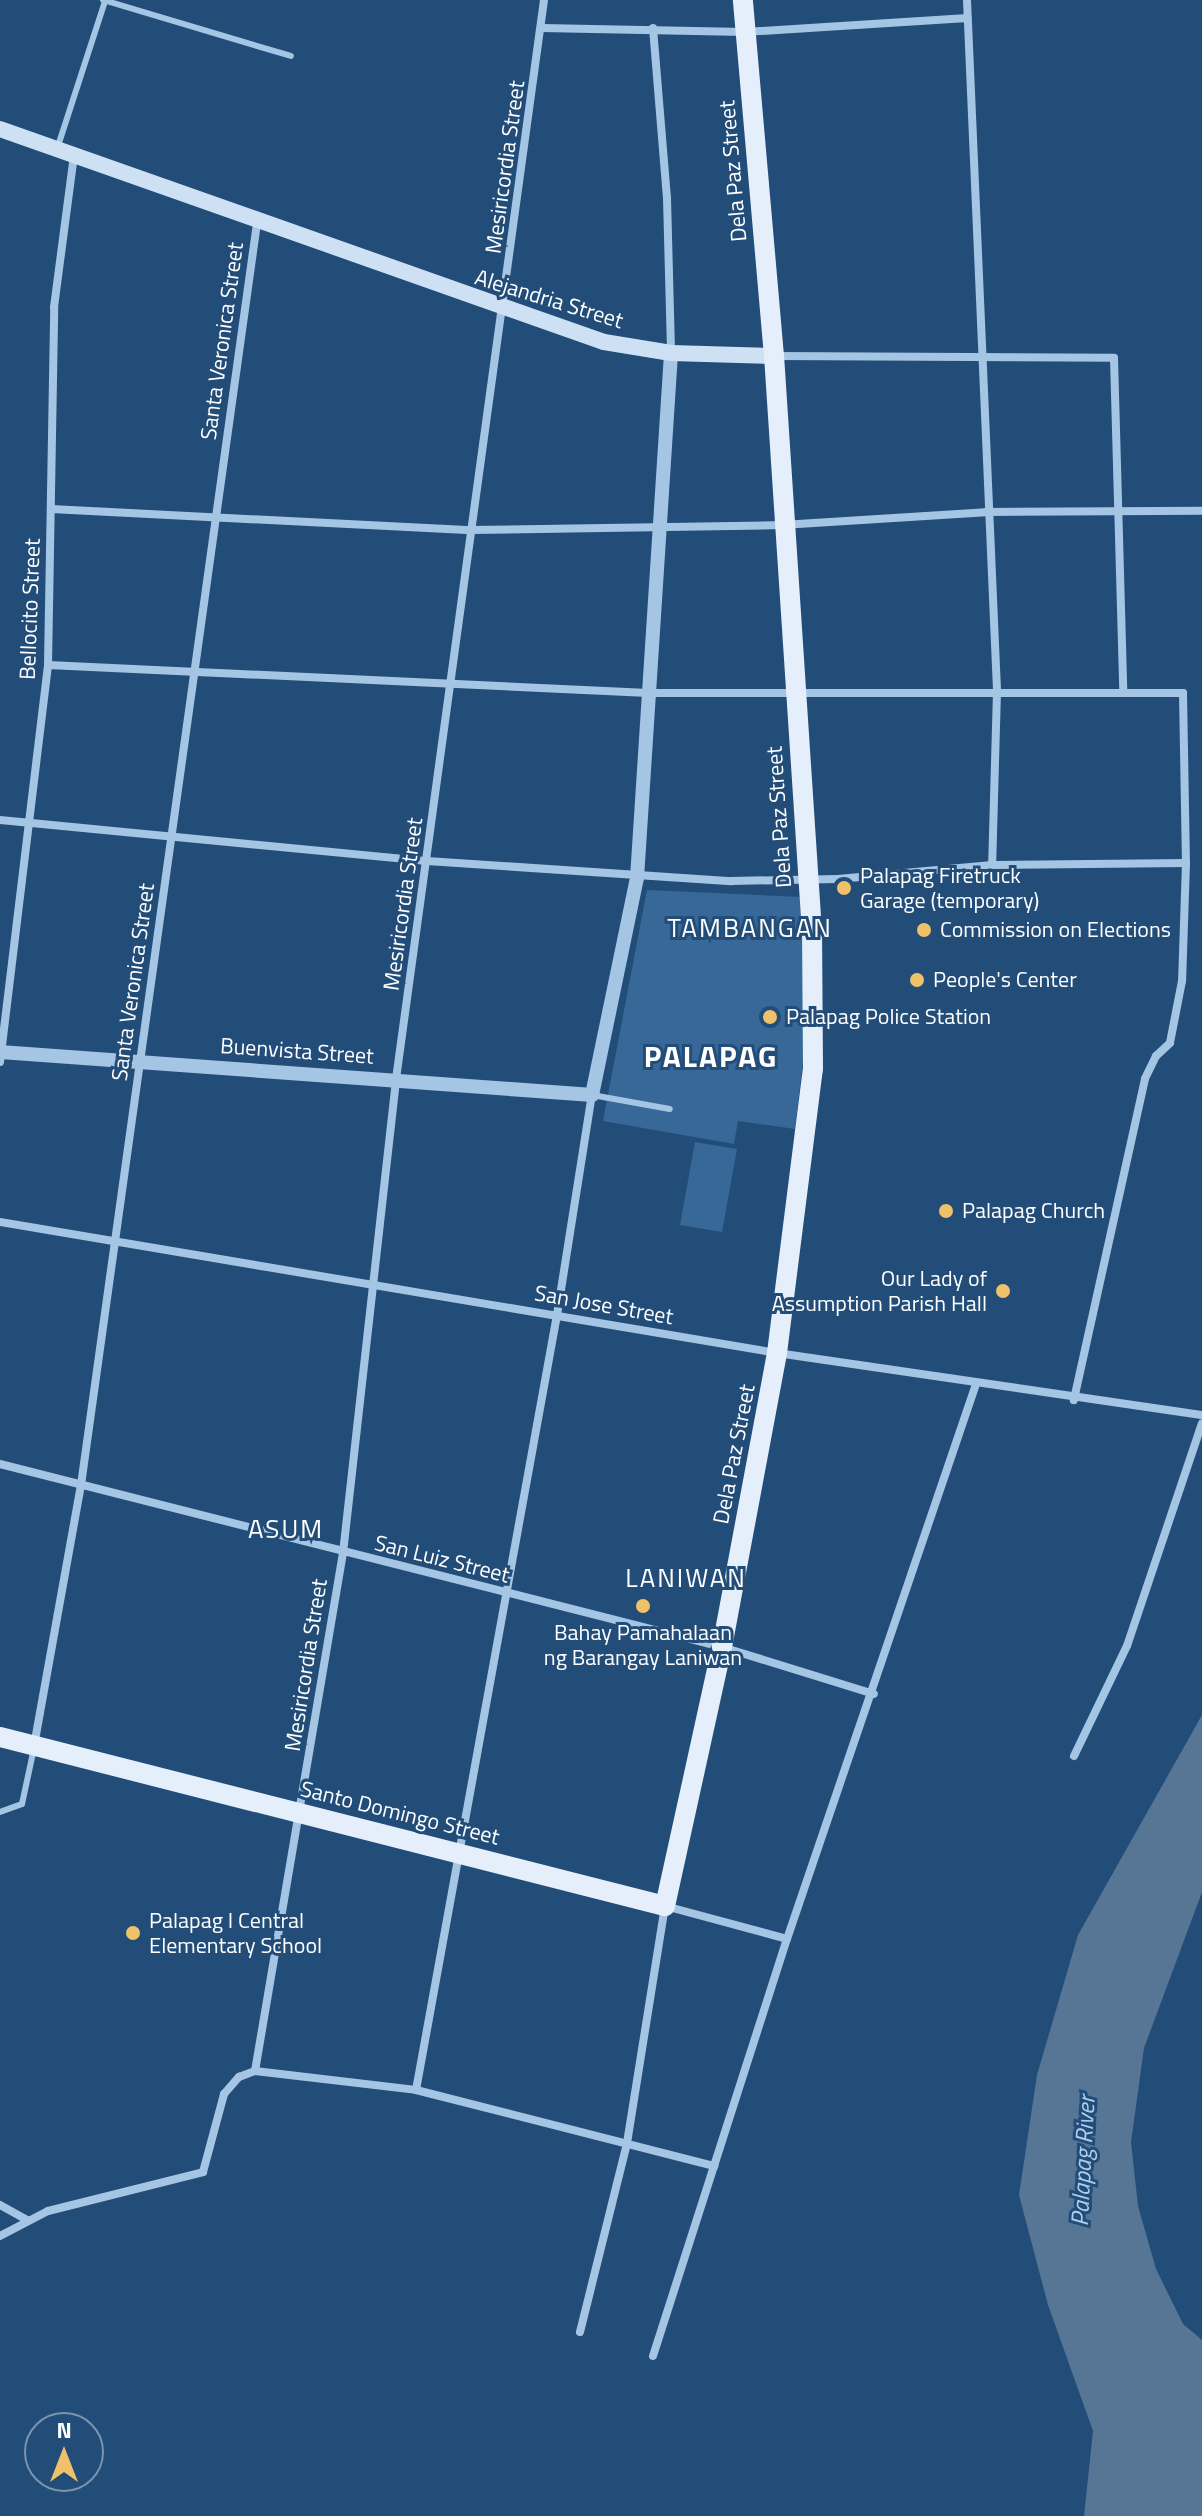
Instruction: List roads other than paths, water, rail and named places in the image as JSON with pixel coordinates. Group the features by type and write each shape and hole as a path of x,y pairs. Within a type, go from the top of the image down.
{"main road":[{"name":"Dela Paz Street","path":"665,1906 722,1647 777,1353 813,1069 807,880 782,525 774,356 743,0"},
{"name":"Alejandria Street","path":"0,129 503,310 604,342 671,353 774,356"},
{"name":"Santo Domingo Street","path":"0,1737 665,1906"}],"street":[{"name":"Mesiricordia Street","path":"255,2071 343,1553 396,1079 544,0"},
{"path":"967,0 979,353 997,691 992,865"},
{"path":"542,28 745,32 968,18"},
{"path":"416,2090 508,1594 592,1095 637,878 671,353 667,198 653,28"},
{"name":"Bellocito Street","path":"0,1062 48,665 54,307 74,156"},
{"name":"Santa Veronica Street","path":"34,1746 81,1485 257,223"},
{"name":"Alejandria Street","path":"774,356 979,353 1114,358 1121,512"},
{"path":"51,509 215,514 471,530 782,525 986,512 1202,511"},
{"path":"1121,512 1123,689"},
{"path":"48,665 452,687 648,693 1123,689 1183,693 1186,863 1182,981 1170,1043 1156,1056 1145,1079 1074,1400"},
{"path":"0,820 637,878 807,880 992,865 1186,863"},
{"name":"Buenvista Street","path":"0,1052 592,1095"},
{"name":"San Jose Street","path":"0,1222 777,1353 1074,1400 1202,1415"},
{"path":"653,2356 787,1939 874,1694 976,1384"},
{"path":"1074,1756 1127,1646 1202,1423"},
{"name":"San Luiz Street","path":"0,1464 722,1647 874,1694"},
{"path":"580,2332 627,2143 665,1906"},
{"name":"Santo Domingo Street","path":"665,1906 787,1939"},
{"path":"0,2236 27,2220 203,2172 224,2094 239,2077 255,2071 416,2090 714,2166"},
{"path":"0,2205 27,2220"}],"lane":[{"path":"57,150 104,0 291,56"},
{"path":"592,1095 670,1109"},
{"path":"0,1812 22,1804 34,1746"}],"water":[{"name":"Palapag River","path":"1202,1715 1202,1892 1144,2048 1131,2142 1138,2206 1156,2269 1183,2324 1202,2340 1202,2516 1084,2516 1093,2431 1048,2305 1019,2195 1037,2075 1078,1935"}],"place":[{"name":"Palapag Firetruck Garage (temporary)","path":"844,888"},
{"name":"Commission on Elections","path":"924,930"},
{"name":"People's Center","path":"917,980"},
{"name":"Palapag Police Station","path":"770,1017"},
{"name":"Palapag Church","path":"946,1211"},
{"name":"Our Lady of Assumption Parish Hall","path":"1003,1291"},
{"name":"Bahay Pamahalaan ng Barangay Laniwan","path":"643,1606"},
{"name":"Palapag I Central Elementary School","path":"133,1933"}],"district":[{"name":"TAMBANGAN","path":"750,928"},
{"name":"PALAPAG","path":"711,1056"},
{"name":"ASUM","path":"286,1529"},
{"name":"LANIWAN","path":"686,1578"}]}
